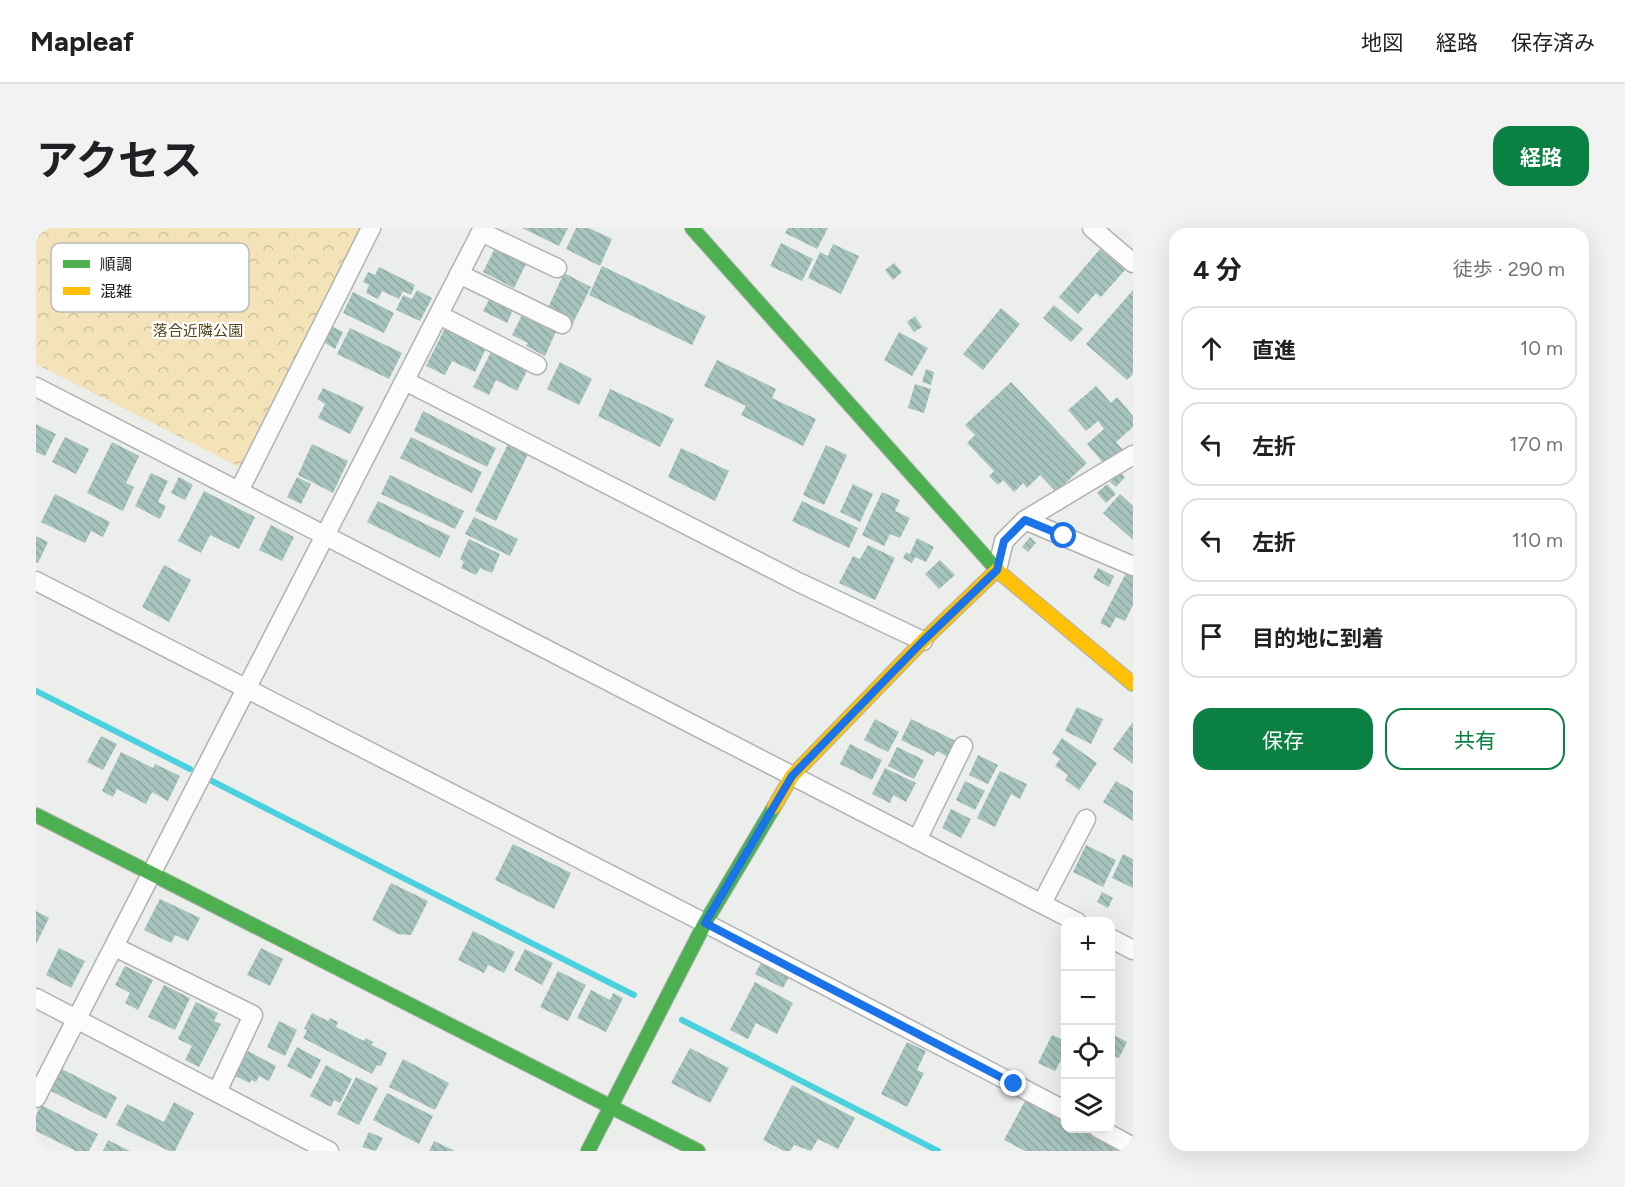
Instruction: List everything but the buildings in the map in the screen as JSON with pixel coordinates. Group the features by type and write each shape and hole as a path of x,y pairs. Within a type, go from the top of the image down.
{"street":[{"path":"239,491 371,228"},
{"path":"692,228 997,570 1133,684"},
{"path":"1092,228 1133,263"},
{"path":"36,1098 482,230 557,268"},
{"path":"459,274 562,324"},
{"path":"439,315 537,365"},
{"path":"405,381 798,582 923,641"},
{"path":"36,387 1069,917"},
{"path":"588,1151 705,923 792,776 923,641 997,570 1004,541 1025,520 1133,454"},
{"path":"1025,520 1133,566"},
{"path":"36,581 245,690 705,923 1061,1109"},
{"path":"917,840 963,746"},
{"path":"36,815 698,1151"},
{"path":"1042,903 1086,819"},
{"path":"1115,941 1133,950"},
{"path":"115,946 253,1015 217,1092"},
{"path":"36,998 329,1151"},
{"path":"1107,1133 1133,1147"}],"green space":[{"name":"落合近隣公園","path":"36,228 364,228 243,469 36,364"}],"waterway":[{"path":"36,691 190,769"},
{"path":"212,781 634,995"},
{"path":"682,1020 938,1151"}],"traffic: fast":[{"path":"692,228 998,571"},
{"path":"588,1151 705,923 774,807"},
{"path":"36,815 698,1151"}],"traffic: slow":[{"path":"774,807 792,776 923,641 997,570"},
{"path":"998,571 1133,684"}],"route":[{"path":"1014,1084 705,923 792,776 923,641 997,570 1004,541 1025,520 1064,536"}]}
